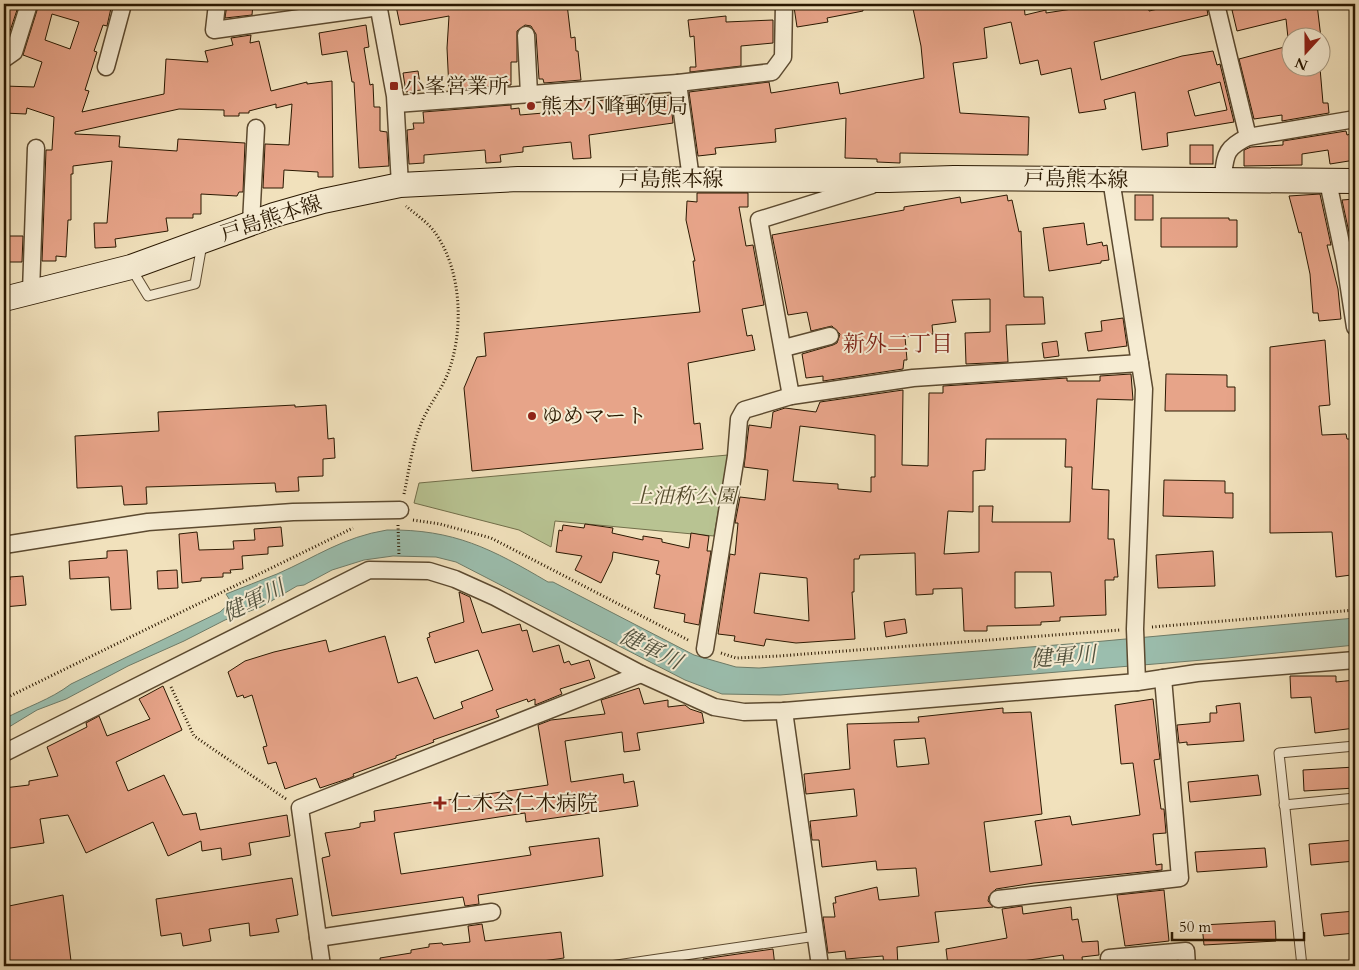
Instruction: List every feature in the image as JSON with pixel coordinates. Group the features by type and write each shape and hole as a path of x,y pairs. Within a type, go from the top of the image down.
{"main road":[{"name":"戸島熊本線","path":"4,299 131,267 251,223 323,201 392,186 518,179 1355,181"}],"street":[{"path":"4,59 14,52 29,4"},
{"path":"106,67 123,4"},
{"path":"218,4 214,30 379,5 396,104 392,186"},
{"path":"396,104 678,83 772,72 783,57 784,4"},
{"path":"1216,4 1248,137"},
{"path":"526,35 529,94"},
{"path":"678,83 691,179"},
{"path":"1222,182 1227,150 1248,137 1355,119"},
{"path":"251,223 256,128"},
{"path":"31,292 36,148"},
{"path":"1111,179 1144,390 1135,628 1137,677"},
{"path":"791,396 784,348 759,220 888,180"},
{"path":"1328,182 1345,262 1355,327"},
{"path":"784,348 830,336"},
{"path":"705,649 736,456 739,419 744,410 791,396 913,378 1140,363"},
{"path":"4,545 148,522 293,512 399,514"},
{"path":"4,753 369,570 429,571 455,579 495,597 641,674 714,707 744,712 784,711 1137,677 1163,678 1197,673 1355,660"},
{"path":"322,966 300,808 641,674"},
{"path":"998,899 1180,878 1163,678"},
{"path":"784,711 820,966"},
{"path":"318,938 492,912"},
{"path":"1109,958 1186,951 1187,966"}],"lane":[{"path":"131,267 148,296 195,284 203,241"},
{"path":"1302,966 1279,753 1355,746"},
{"path":"1284,805 1355,798"},
{"path":"610,966 816,936"}],"path":[{"path":"392,186 436,232 450,258 456,290 458,320 455,351 447,374 421,424 399,514 399,570"},
{"path":"399,514 491,538 705,649 736,658 1355,610"},
{"path":"4,699 357,526"},
{"path":"164,673 194,736 300,808"}],"green space":[{"name":"上油称公園","path":"728,455 714,536 555,521 551,547 519,530 414,503 419,483"}],"water":[{"name":"健軍川","path":"387,530 433,533 472,543 509,560 548,582 553,582 694,655 736,667 759,668 1082,643 1355,618 1355,645 1227,658 780,695 722,694 685,680 456,562 436,557 393,556 364,560 332,570 304,585 297,586 261,607 225,620 128,666 66,699 37,710 4,730 4,719 46,699 71,684 220,612 231,602 226,594 277,574 357,537"}],"building":[{"path":"4,4 19,4 5,46 4,46"},
{"path":"39,4 110,4 109,7 111,8 107,26 103,25 94,51 97,52 85,90 89,91 82,112 164,94 166,59 208,62 205,51 233,45 231,38 251,35 250,43 259,41 271,91 307,82 307,84 332,81 333,177 318,177 318,172 284,170 283,188 263,188 265,144 289,145 292,104 276,108 276,104 249,111 249,113 239,113 239,116 224,116 224,110 179,109 75,132 75,134 120,136 119,147 177,151 178,139 245,143 243,192 239,192 237,196 201,194 201,214 193,214 193,218 166,218 168,231 115,239 116,247 95,248 94,223 107,223 112,161 73,166 73,174 71,174 71,220 68,220 66,257 56,256 56,261 42,261 46,150 52,150 54,117 27,108 26,114 4,113 4,86 34,87 42,62 23,55","holes":["52,14 79,22 70,49 45,40"]},
{"path":"227,4 253,4 252,15 225,18"},
{"path":"406,4 567,4 571,38 575,37 576,51 578,51 581,80 544,83 543,79 539,79 536,34 531,26 525,25 517,31 517,62 511,62 511,85 449,90 447,48 449,16 400,25 396,6"},
{"path":"816,4 863,4 863,11 827,18 828,22 797,27 794,7"},
{"path":"912,4 1024,4 1025,15 1046,10 1046,13 1085,7 1085,4 1148,4 1149,11 1180,4 1206,4 1208,15 1094,42 1101,80 1182,56 1213,51 1217,65 1220,64 1234,122 1167,133 1168,146 1142,150 1135,92 1104,100 1106,109 1079,113 1071,68 1041,75 1038,60 1020,64 1011,22 984,28 987,58 953,63 960,113 1029,117 1028,155 900,153 900,163 877,162 877,159 845,158 846,118 775,129 776,142 715,148 716,154 698,156 689,92 769,82 771,93 838,82 840,94 924,78 921,46","holes":["1220,82 1227,110 1195,116 1188,91"]},
{"path":"1256,4 1317,4 1320,28 1287,28 1286,19 1237,31 1232,10"},
{"path":"726,16 726,22 773,20 773,43 741,46 741,66 690,72 690,67 696,67 694,36 690,37 688,20"},
{"path":"366,25 369,47 364,48 370,85 373,84 374,107 380,107 380,131 387,132 389,166 359,168 354,82 352,82 347,51 322,55 319,33"},
{"path":"1282,48 1282,78 1321,78 1323,103 1328,103 1329,113 1282,121 1282,115 1254,119 1239,59"},
{"path":"418,71 421,90 406,92 403,73"},
{"path":"670,95 673,123 589,135 591,158 573,159 571,142 523,147 523,152 500,155 501,162 486,163 485,150 424,155 424,163 409,164 407,130 414,129 413,123 424,123 423,112 511,105 511,109 519,108 520,115 567,111 567,101 587,100 587,102 630,97 631,101"},
{"path":"1346,131 1347,135 1354,133 1355,160 1330,164 1328,150 1302,154 1302,165 1244,166 1244,150 1251,147 1283,145 1283,141"},
{"path":"1190,145 1213,145 1213,164 1190,164"},
{"path":"697,193 748,193 748,207 739,207 746,246 753,245 764,305 742,309 747,336 752,335 755,350 688,363 694,424 700,423 703,449 472,471 464,388 477,357 486,356 484,333 700,312 693,261 695,261 686,220 687,201 697,202"},
{"path":"1320,194 1331,245 1327,245 1338,289 1341,319 1319,321 1318,313 1313,313 1310,274 1301,232 1299,233 1289,196"},
{"path":"1007,195 1008,201 1012,200 1019,232 1021,231 1024,297 1043,297 1045,324 1006,325 1008,362 966,364 965,333 990,332 990,299 952,300 956,322 932,325 933,334 905,337 907,360 904,360 903,369 823,381 823,376 806,378 802,354 837,343 840,334 832,326 811,331 807,312 788,315 772,235 904,210 904,207 960,197 961,203"},
{"path":"1135,195 1153,195 1153,220 1135,220"},
{"path":"1355,199 1355,241 1351,242 1342,200"},
{"path":"1161,218 1229,218 1229,220 1237,220 1237,247 1161,247"},
{"path":"1084,223 1087,245 1102,242 1103,246 1107,245 1109,260 1101,261 1101,263 1049,271 1043,228"},
{"path":"4,236 23,236 22,262 4,262"},
{"path":"1123,318 1127,346 1088,351 1085,333 1102,331 1101,321"},
{"path":"1325,340 1330,405 1319,406 1322,435 1346,434 1347,439 1354,439 1355,444 1355,570 1351,570 1351,575 1336,577 1332,532 1270,533 1270,347"},
{"path":"1057,341 1059,356 1044,358 1042,343"},
{"path":"1131,374 1133,400 1097,399 1092,489 1109,490 1108,539 1114,539 1118,577 1114,577 1114,580 1105,580 1106,615 1060,617 1060,621 1041,622 1041,625 987,626 987,631 964,631 962,588 933,589 933,594 916,595 915,553 860,555 859,559 854,559 854,592 852,592 855,639 796,643 766,639 764,646 734,641 735,636 718,634 730,554 735,555 738,523 735,523 740,497 765,500 768,470 744,467 749,425 771,428 773,412 785,408 816,412 820,402 903,390 902,465 928,466 929,393 943,393 943,386 1067,378 1067,381 1100,381 1100,376","holes":["800,426 875,435 875,477 871,477 871,492 838,489 838,484 793,481","986,439 1066,439 1065,467 1072,467 1070,522 992,522 993,506 979,506 979,552 944,554 948,511 973,512 973,471 985,470","1015,572 1051,572 1054,606 1015,608","760,573 807,578 809,621 754,613"]},
{"path":"1166,374 1227,375 1227,387 1235,387 1235,411 1165,411"},
{"path":"295,405 295,407 326,405 328,439 334,438 335,458 323,459 323,476 298,477 299,491 276,492 275,483 146,487 147,504 124,505 122,486 77,488 75,436 159,431 158,412"},
{"path":"1164,480 1225,481 1225,493 1233,493 1233,518 1163,516"},
{"path":"585,524 613,528 612,533 643,540 643,536 662,539 662,542 689,548 691,533 709,536 707,551 711,551 699,625 684,622 685,614 654,608 660,575 656,574 659,561 613,552 612,560 601,583 575,570 582,556 556,552 559,530 562,531 563,525 584,528"},
{"path":"281,527 283,546 268,547 268,554 242,556 243,569 230,570 231,573 223,573 223,577 201,578 201,581 182,583 179,534 197,532 199,550 234,549 233,541 255,540 254,529"},
{"path":"127,550 131,609 111,610 109,577 70,579 69,561 107,558 107,551"},
{"path":"1213,551 1215,586 1158,588 1156,555"},
{"path":"177,570 178,588 158,589 157,571"},
{"path":"23,576 26,605 4,607 4,580 10,580 10,577"},
{"path":"459,592 470,597 482,633 520,624 522,631 527,630 533,652 559,645 564,663 569,661 571,665 589,660 595,678 560,689 562,694 535,705 535,699 528,702 527,699 496,710 499,717 433,740 434,742 353,774 354,776 350,778 320,788 316,778 285,789 276,762 268,764 263,747 267,746 252,695 244,698 243,695 237,697 228,672 245,661 326,640 329,652 385,636 398,683 417,677 434,719 463,708 461,702 493,690 478,650 435,663 427,638 430,637 429,633 464,622"},
{"path":"905,619 907,633 886,637 884,622"},
{"path":"1290,676 1336,676 1336,682 1355,680 1355,728 1315,733 1311,697 1291,698"},
{"path":"163,686 182,730 116,762 128,791 164,775 183,815 196,813 200,830 287,815 290,836 249,843 251,855 222,860 221,848 202,851 201,841 168,856 153,822 86,853 68,815 40,819 44,843 4,849 4,788 29,785 29,781 58,776 47,747 87,727 86,723 99,716 107,736 150,719 139,699"},
{"path":"639,688 644,704 668,700 668,707 685,705 702,713 704,723 637,733 640,750 624,752 622,732 565,741 571,782 623,774 624,783 634,781 638,806 526,822 525,813 394,833 401,874 531,855 529,847 599,838 603,876 478,895 479,904 465,906 463,897 332,916 322,858 330,856 325,833 353,829 360,827 360,823 375,821 374,811 548,785 538,725 551,720 605,714 601,700"},
{"path":"1153,699 1160,759 1154,760 1161,809 1164,809 1166,833 1153,834 1156,865 1162,864 1162,870 1034,883 996,889 989,896 988,901 993,907 935,912 939,942 897,947 898,966 884,966 883,956 846,959 845,951 828,953 823,917 835,917 833,903 836,903 835,897 877,887 879,900 919,896 916,868 877,870 876,861 822,867 819,840 812,840 810,821 857,816 854,789 806,794 804,774 850,769 847,724 919,722 918,717 1003,708 1003,713 1031,712 1042,814 984,822 990,872 1042,865 1035,821 1070,816 1072,825 1140,815 1133,763 1121,764 1115,705","holes":["925,738 929,764 897,767 894,740"]},
{"path":"1240,703 1244,741 1187,745 1187,742 1179,743 1177,725 1210,722 1210,713 1217,713 1216,706"},
{"path":"1355,767 1355,788 1304,791 1303,770"},
{"path":"1258,775 1261,795 1190,802 1188,782"},
{"path":"1355,840 1355,861 1311,865 1309,844"},
{"path":"1265,848 1267,867 1197,872 1195,852"},
{"path":"292,878 298,915 276,919 279,932 250,936 249,923 209,929 211,941 183,946 181,933 161,936 156,899"},
{"path":"1164,890 1169,941 1125,946 1117,895"},
{"path":"63,895 71,961 4,966 4,907"},
{"path":"1022,906 1023,914 1071,907 1072,920 1078,919 1082,942 1098,941 1099,955 1082,957 1083,966 1065,966 1063,955 989,966 948,966 946,949 1007,938 1002,909"},
{"path":"1355,911 1355,933 1324,936 1321,914"},
{"path":"1275,921 1276,941 1204,945 1202,925"},
{"path":"482,924 485,941 561,932 564,958 506,966 381,966 380,958 411,953 411,950 429,947 429,944 442,943 443,945 470,942 468,926"},
{"path":"773,949 775,966 704,966 703,959"}],"place":[{"name":"小峯営業所","path":"394,86"},
{"name":"熊本小峰郵便局","path":"531,106"},
{"name":"ゆめマート","path":"532,416"},
{"name":"仁木会仁木病院","path":"440,803"}],"district":[{"name":"新外二丁目","path":"898,343"}]}
